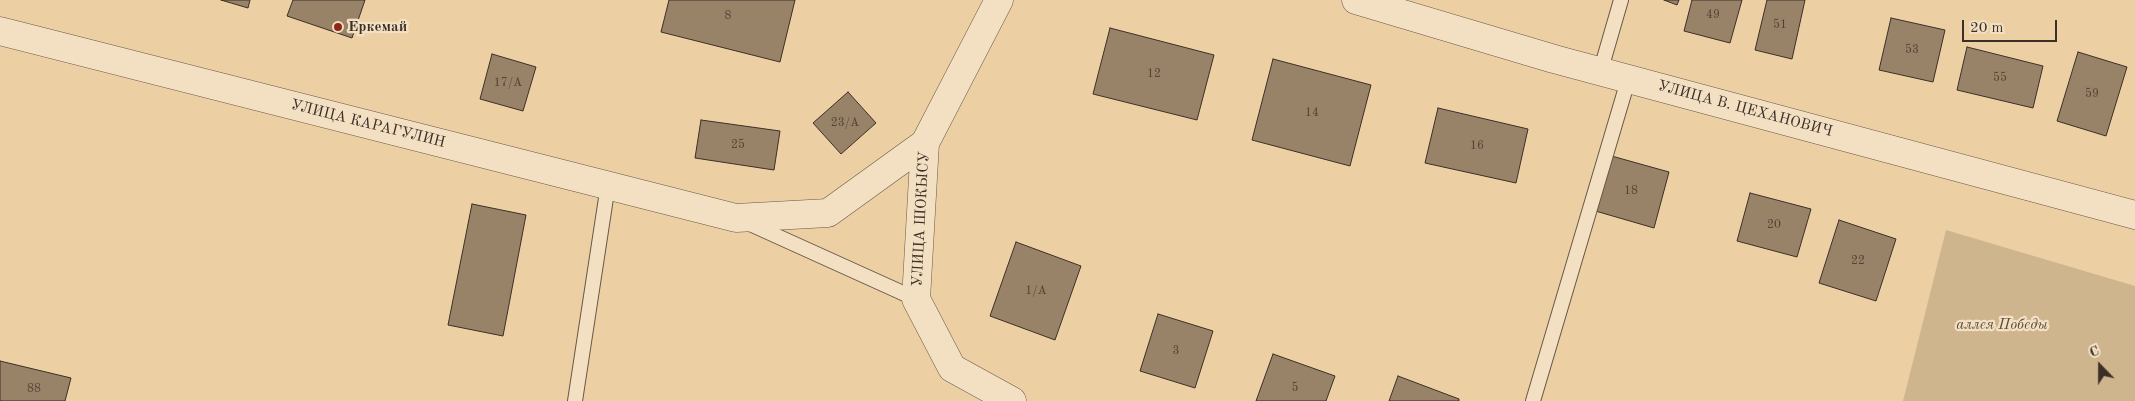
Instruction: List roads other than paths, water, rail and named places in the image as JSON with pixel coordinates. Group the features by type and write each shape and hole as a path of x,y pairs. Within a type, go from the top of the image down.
{"street":[{"path":"925,143 999,0"},
{"name":"УЛИЦА В. ЦЕХАНОВИЧ","path":"1356,0 1554,58 2135,215"},
{"name":"УЛИЦА КАРАГУЛИН","path":"0,31 736,218 828,213 925,143"},
{"name":"УЛИЦА ШОКЫСУ","path":"925,143 916,299 952,368 1012,401"}],"lane":[{"path":"1600,70 1621,0"},
{"path":"1533,401 1629,77"},
{"path":"575,401 608,186"},
{"path":"736,218 916,299"}],"place":[{"name":"Еркемай","path":"338,27"}],"park label":[{"name":"аллея Победы","path":"2002,325"}]}
